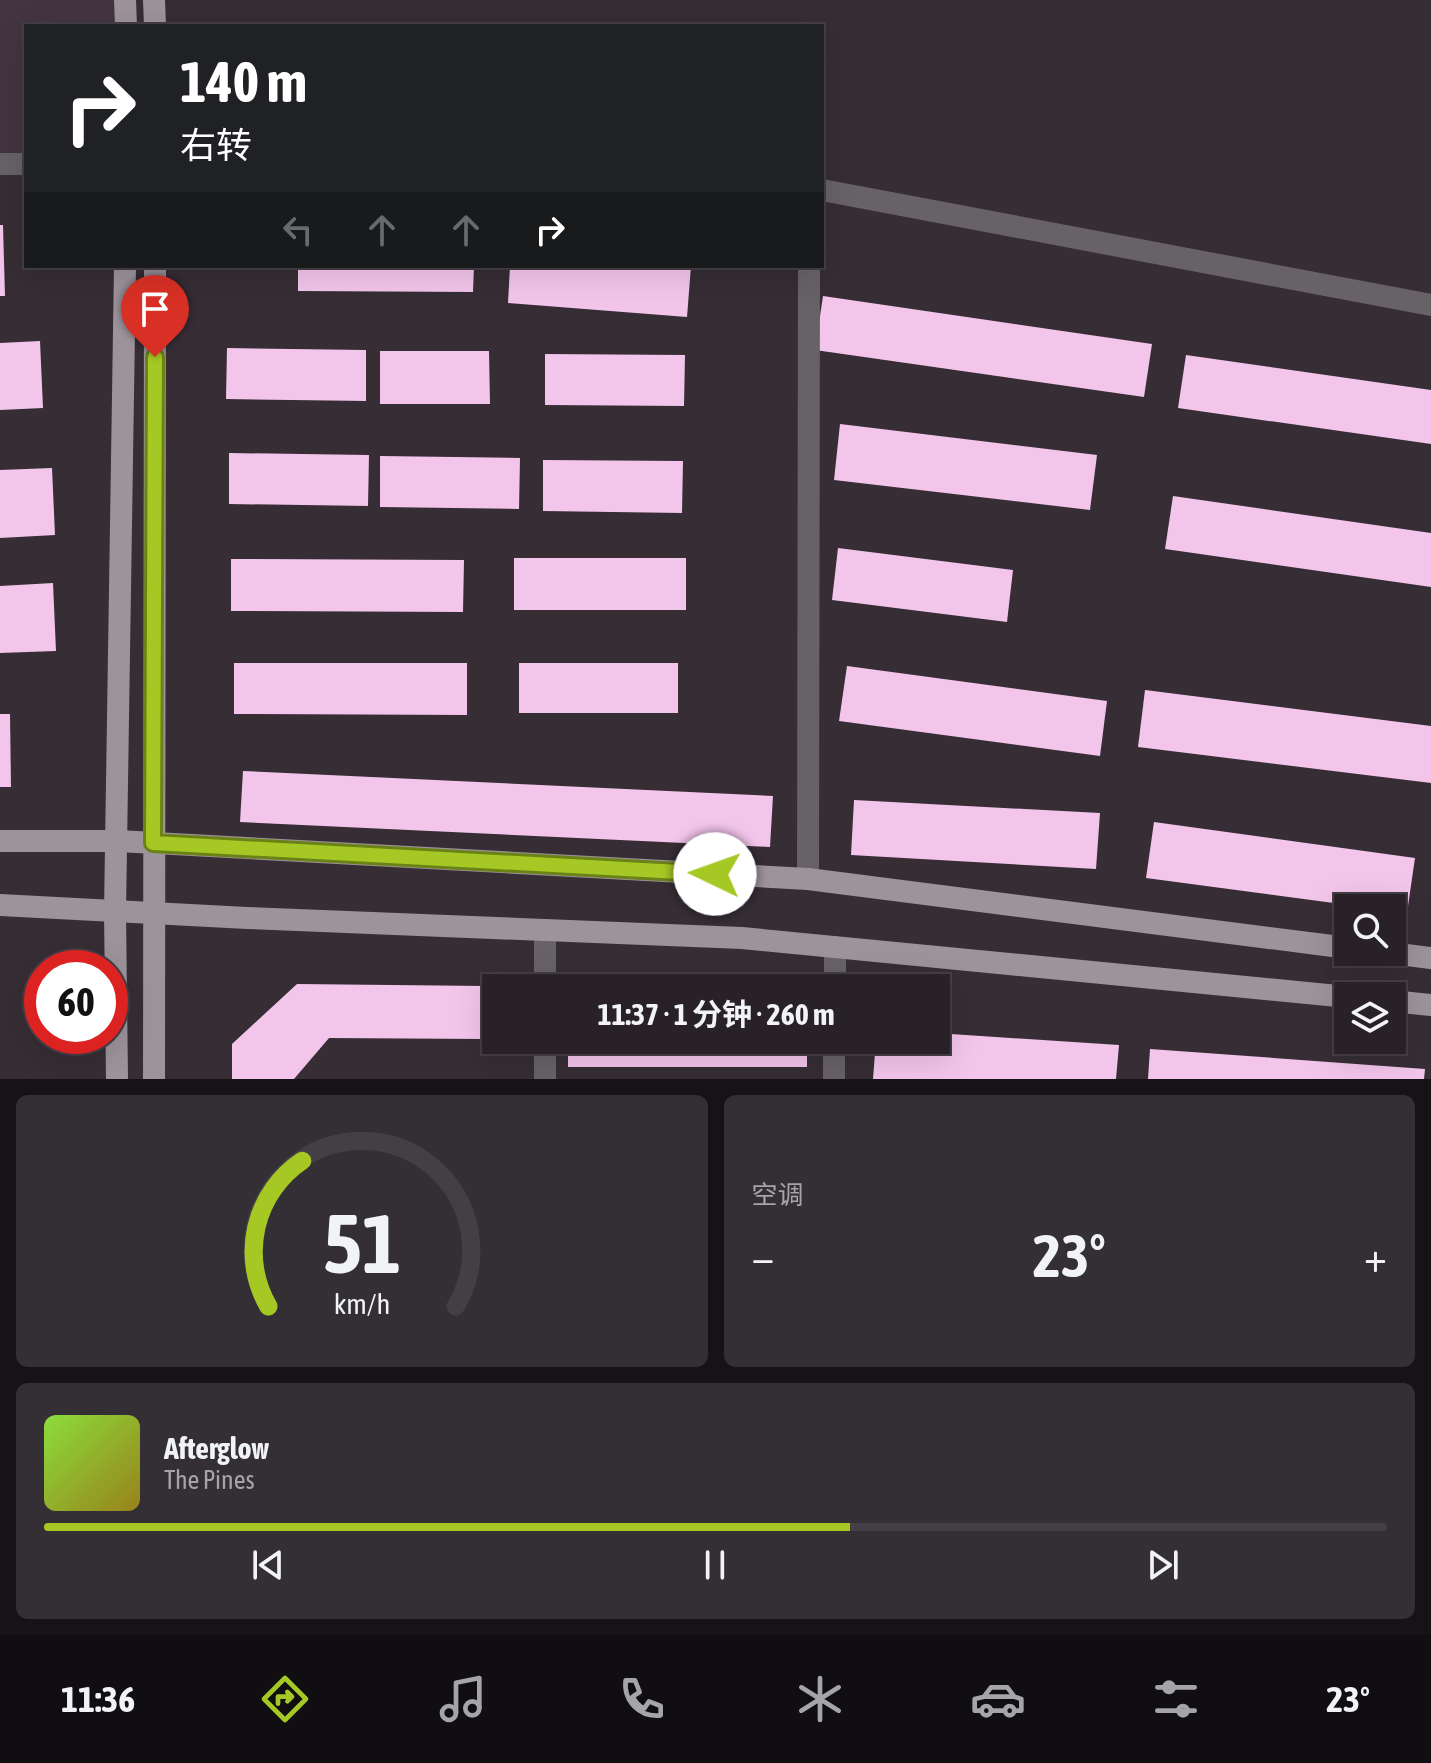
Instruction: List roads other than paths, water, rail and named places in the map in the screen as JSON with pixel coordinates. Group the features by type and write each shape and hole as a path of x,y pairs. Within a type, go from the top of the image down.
{"main road":[{"path":"125,0 126,24"},
{"path":"154,0 155,24"},
{"path":"117,1079 115,912 125,268"},
{"path":"154,1079 155,268"},
{"path":"0,841 118,841 808,879 1334,946"},
{"path":"0,905 742,938 1334,996"},
{"path":"1406,955 1431,958"},
{"path":"1406,1002 1431,1005"}],"street":[{"path":"0,164 24,164"},
{"path":"824,190 1431,305"},
{"path":"808,879 809,268"},
{"path":"545,930 545,974"},
{"path":"835,947 835,974"},
{"path":"545,1054 545,1079"},
{"path":"834,1054 834,1079"}]}
